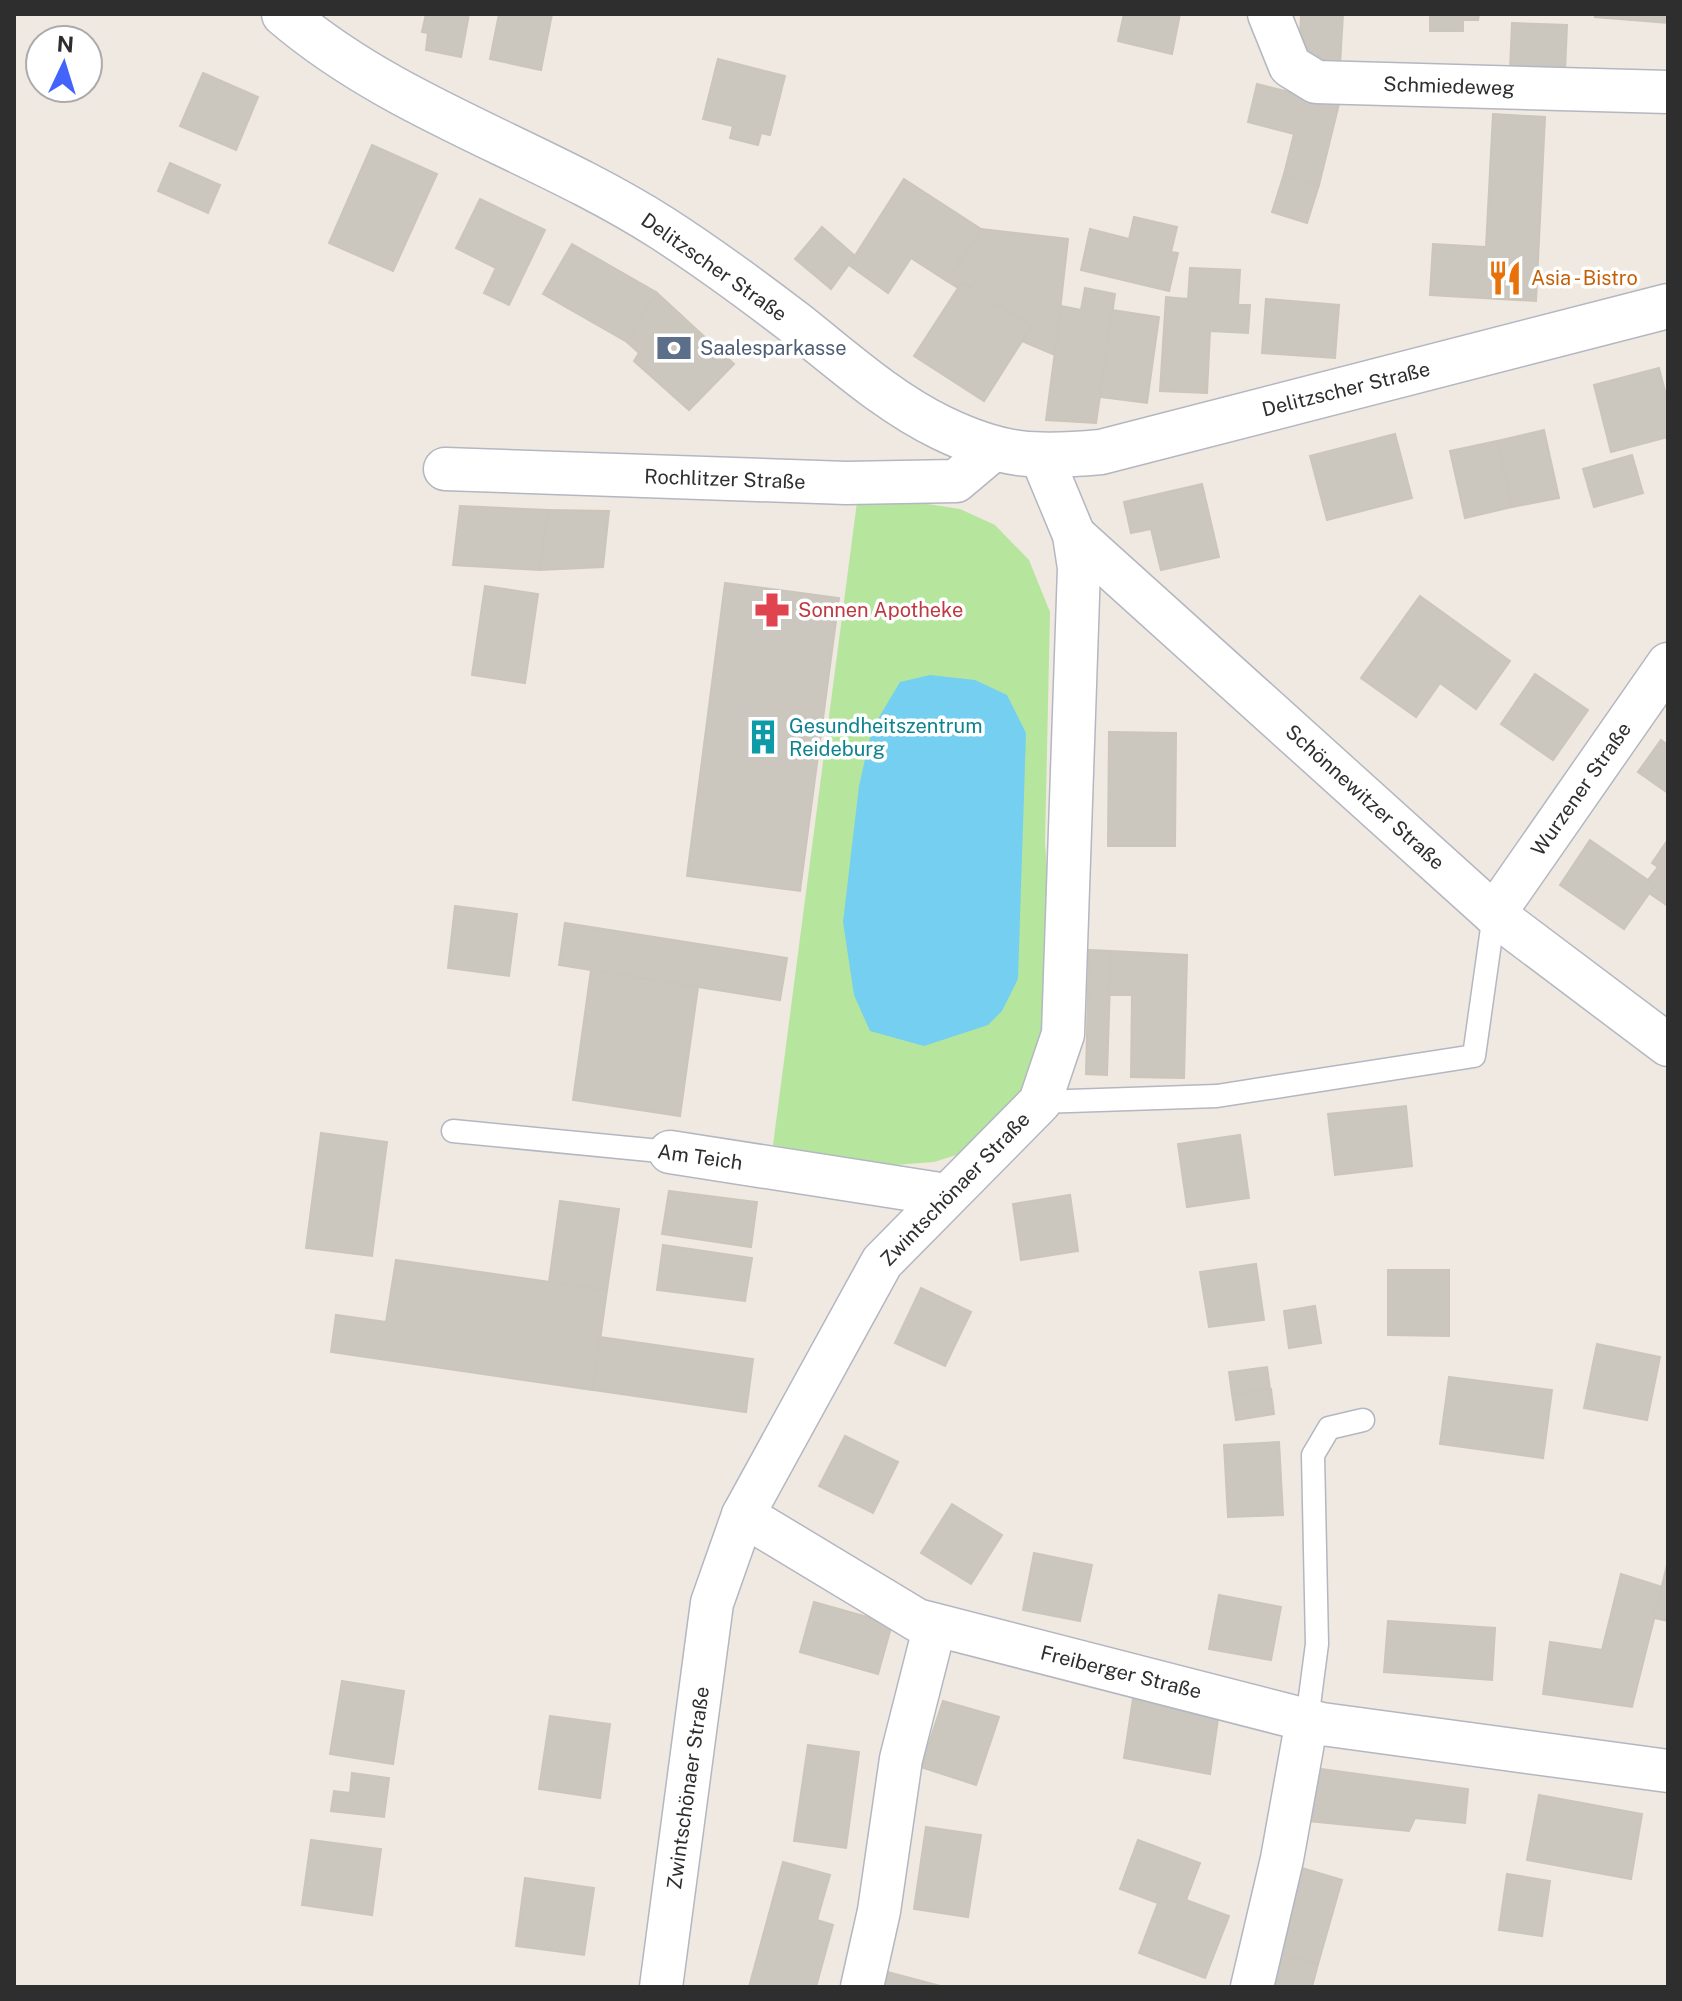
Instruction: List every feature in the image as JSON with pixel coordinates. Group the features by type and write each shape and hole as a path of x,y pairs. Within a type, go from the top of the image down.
{"main road":[{"name":"Delitzscher Straße","path":"284,14 320,45 360,68 662,228 792,321 879,390 941,428 994,449 1042,458 1101,452 1668,306"}],"street":[{"name":"Schmiedeweg","path":"1269,14 1290,66 1316,82 1668,92"},
{"name":"Rochlitzer Straße","path":"445,469 846,483 956,481 994,449"},
{"name":"Zwintschönaer Straße","path":"661,1987 712,1603 743,1515 882,1262 1040,1102 1063,1034 1079,568 1074,535 1042,458"},
{"name":"Schönnewitzer Straße","path":"1074,535 1494,914 1668,1045"},
{"name":"Wurzener Straße","path":"1494,914 1668,664"},
{"name":"Am Teich","path":"670,1152 946,1195"},
{"name":"Freiberger Straße","path":"743,1515 917,1620 935,1625 1307,1720 1668,1771"},
{"path":"862,1987 879,1911 901,1759 935,1625"},
{"path":"1252,1987 1282,1859 1307,1720"}],"lane":[{"path":"1040,1102 1217,1096 1474,1056 1494,914"},
{"name":"Am Teich","path":"453,1131 670,1152"},
{"path":"1307,1720 1317,1644 1313,1455 1329,1428 1363,1420"}],"green space":[{"path":"857,502 915,502 960,509 995,525 1029,560 1050,612 1045,843 1056,999 1033,1075 1001,1125 969,1151 934,1162 882,1166 773,1145"}],"water":[{"path":"930,675 975,680 1007,695 1026,733 1018,979 1002,1011 988,1025 924,1046 870,1031 854,995 843,922 859,786 872,729 900,682"}],"building":[{"path":"426,14 469,14 461,57 426,50 428,33 422,32"},
{"path":"499,14 552,14 541,70 490,59"},
{"path":"1124,14 1180,14 1172,54 1118,41"},
{"path":"1301,14 1343,14 1340,65 1299,62"},
{"path":"1430,14 1479,14 1478,20 1463,20 1463,31 1430,31"},
{"path":"1595,14 1668,14 1668,23 1595,17"},
{"path":"1512,23 1567,25 1565,71 1510,70"},
{"path":"718,59 785,76 770,135 761,133 758,145 730,138 733,126 703,119"},
{"path":"203,73 258,97 236,150 180,126"},
{"path":"1257,84 1339,104 1319,185 1284,174 1294,134 1248,122"},
{"path":"1493,114 1545,117 1536,301 1430,295 1433,244 1486,247"},
{"path":"372,145 437,174 393,271 329,243"},
{"path":"170,163 220,185 208,213 158,191"},
{"path":"1284,174 1319,185 1307,223 1272,212"},
{"path":"904,179 981,229 947,281 911,258 888,293 849,265"},
{"path":"480,199 545,230 509,305 484,293 496,268 456,248"},
{"path":"1134,217 1177,227 1171,252 1178,253 1169,291 1081,270 1090,229 1129,239"},
{"path":"822,227 855,256 831,289 795,259"},
{"path":"981,229 1068,239 1055,355 1022,341 1031,327 962,282 958,288 947,281"},
{"path":"572,244 656,292 627,342 543,294"},
{"path":"1190,268 1240,270 1238,305 1250,305 1248,333 1210,331 1207,393 1160,391 1166,297 1188,299"},
{"path":"962,282 1031,327 984,401 914,356"},
{"path":"1085,288 1115,294 1096,423 1046,420 1061,306 1081,310"},
{"name":"Saalesparkasse","path":"656,292 734,364 689,410 634,361 639,353 627,342"},
{"path":"1266,299 1339,305 1335,358 1262,353"},
{"path":"1112,310 1159,317 1147,403 1100,397"},
{"path":"1659,368 1668,403 1668,437 1611,452 1594,385"},
{"path":"1544,430 1559,498 1512,507 1497,441"},
{"path":"1395,434 1412,498 1327,520 1310,456"},
{"path":"1497,441 1512,507 1465,518 1450,451"},
{"path":"1632,455 1643,493 1594,507 1583,469"},
{"path":"1202,484 1219,557 1161,570 1151,529 1131,533 1124,502"},
{"path":"460,506 548,510 540,570 453,565"},
{"path":"548,510 609,511 603,567 540,570"},
{"name":"Gesundheitszentrum Reideburg","path":"725,583 839,598 800,891 687,876"},
{"path":"485,586 538,594 525,683 472,675"},
{"path":"1420,596 1510,661 1476,709 1440,683 1416,717 1361,678"},
{"path":"1535,674 1588,710 1553,760 1501,724"},
{"path":"1109,732 1176,733 1175,846 1108,846"},
{"path":"1661,740 1668,745 1668,793 1638,772"},
{"path":"1590,840 1655,885 1624,929 1560,885"},
{"path":"1667,841 1668,906 1649,893 1655,885 1648,880 1658,867 1652,863"},
{"path":"455,906 517,914 509,976 448,968"},
{"path":"565,923 787,958 780,1000 559,965"},
{"path":"1089,950 1111,951 1107,1075 1086,1074"},
{"path":"1111,951 1187,955 1184,1078 1131,1077 1132,995 1109,995"},
{"path":"591,970 698,987 680,1116 573,1100"},
{"path":"1406,1106 1412,1166 1335,1175 1328,1114"},
{"path":"321,1133 387,1142 372,1256 306,1248"},
{"path":"1240,1135 1249,1198 1187,1207 1178,1144"},
{"path":"669,1191 757,1202 751,1247 662,1234"},
{"path":"1070,1195 1078,1251 1021,1260 1013,1204"},
{"path":"560,1201 619,1209 607,1290 549,1282"},
{"path":"663,1245 752,1258 745,1301 657,1290"},
{"path":"396,1260 607,1290 593,1390 331,1352 336,1315 386,1322"},
{"path":"1256,1264 1264,1320 1209,1327 1200,1272"},
{"path":"1388,1270 1449,1270 1449,1336 1388,1335"},
{"path":"921,1288 971,1312 945,1366 895,1343"},
{"path":"1315,1306 1321,1343 1289,1348 1284,1311"},
{"path":"600,1337 753,1359 746,1412 593,1390"},
{"path":"1597,1344 1660,1357 1647,1420 1584,1408"},
{"path":"1267,1367 1270,1389 1232,1394 1229,1372"},
{"path":"1449,1377 1552,1390 1543,1458 1440,1444"},
{"path":"1271,1389 1274,1414 1236,1420 1232,1394"},
{"path":"845,1436 898,1462 873,1513 819,1486"},
{"path":"1279,1442 1283,1515 1228,1517 1224,1445"},
{"path":"952,1504 1002,1535 971,1584 921,1553"},
{"path":"1034,1553 1092,1565 1080,1621 1023,1610"},
{"path":"1668,1561 1668,1621 1654,1618"},
{"path":"1621,1574 1662,1587 1632,1707 1543,1694 1550,1642 1602,1650"},
{"path":"1219,1595 1281,1607 1271,1660 1209,1649"},
{"path":"814,1602 892,1624 878,1674 800,1652"},
{"path":"1388,1621 1495,1628 1492,1680 1384,1672"},
{"path":"342,1681 404,1691 393,1764 330,1754"},
{"path":"1133,1699 1219,1712 1210,1774 1124,1758"},
{"path":"943,1701 999,1717 976,1785 921,1767"},
{"path":"550,1716 610,1724 600,1798 539,1789"},
{"path":"808,1745 859,1752 846,1848 794,1841"},
{"path":"1299,1766 1468,1789 1465,1823 1415,1818 1409,1831 1298,1820"},
{"path":"352,1773 389,1778 384,1817 331,1811 334,1791 350,1793"},
{"path":"1539,1795 1642,1814 1631,1879 1527,1860"},
{"path":"926,1827 981,1835 968,1917 914,1909"},
{"path":"311,1840 381,1849 372,1915 302,1905"},
{"path":"1138,1840 1200,1863 1186,1900 1229,1916 1205,1978 1139,1953 1158,1903 1120,1889"},
{"path":"783,1862 830,1875 817,1920 833,1925 816,1987 749,1987"},
{"path":"1295,1866 1342,1880 1318,1964 1269,1952"},
{"path":"1507,1874 1550,1881 1542,1936 1499,1930"},
{"path":"525,1878 594,1888 584,1955 516,1946"},
{"path":"1269,1952 1318,1964 1312,1987 1261,1987"},
{"path":"880,1970 944,1987 876,1987"}],"place":[{"name":"Asia - Bistro","path":"1505,278"},
{"name":"Saalesparkasse","path":"674,348"},
{"name":"Sonnen Apotheke","path":"772,610"},
{"name":"Gesundheitszentrum Reideburg","path":"763,737"}]}
